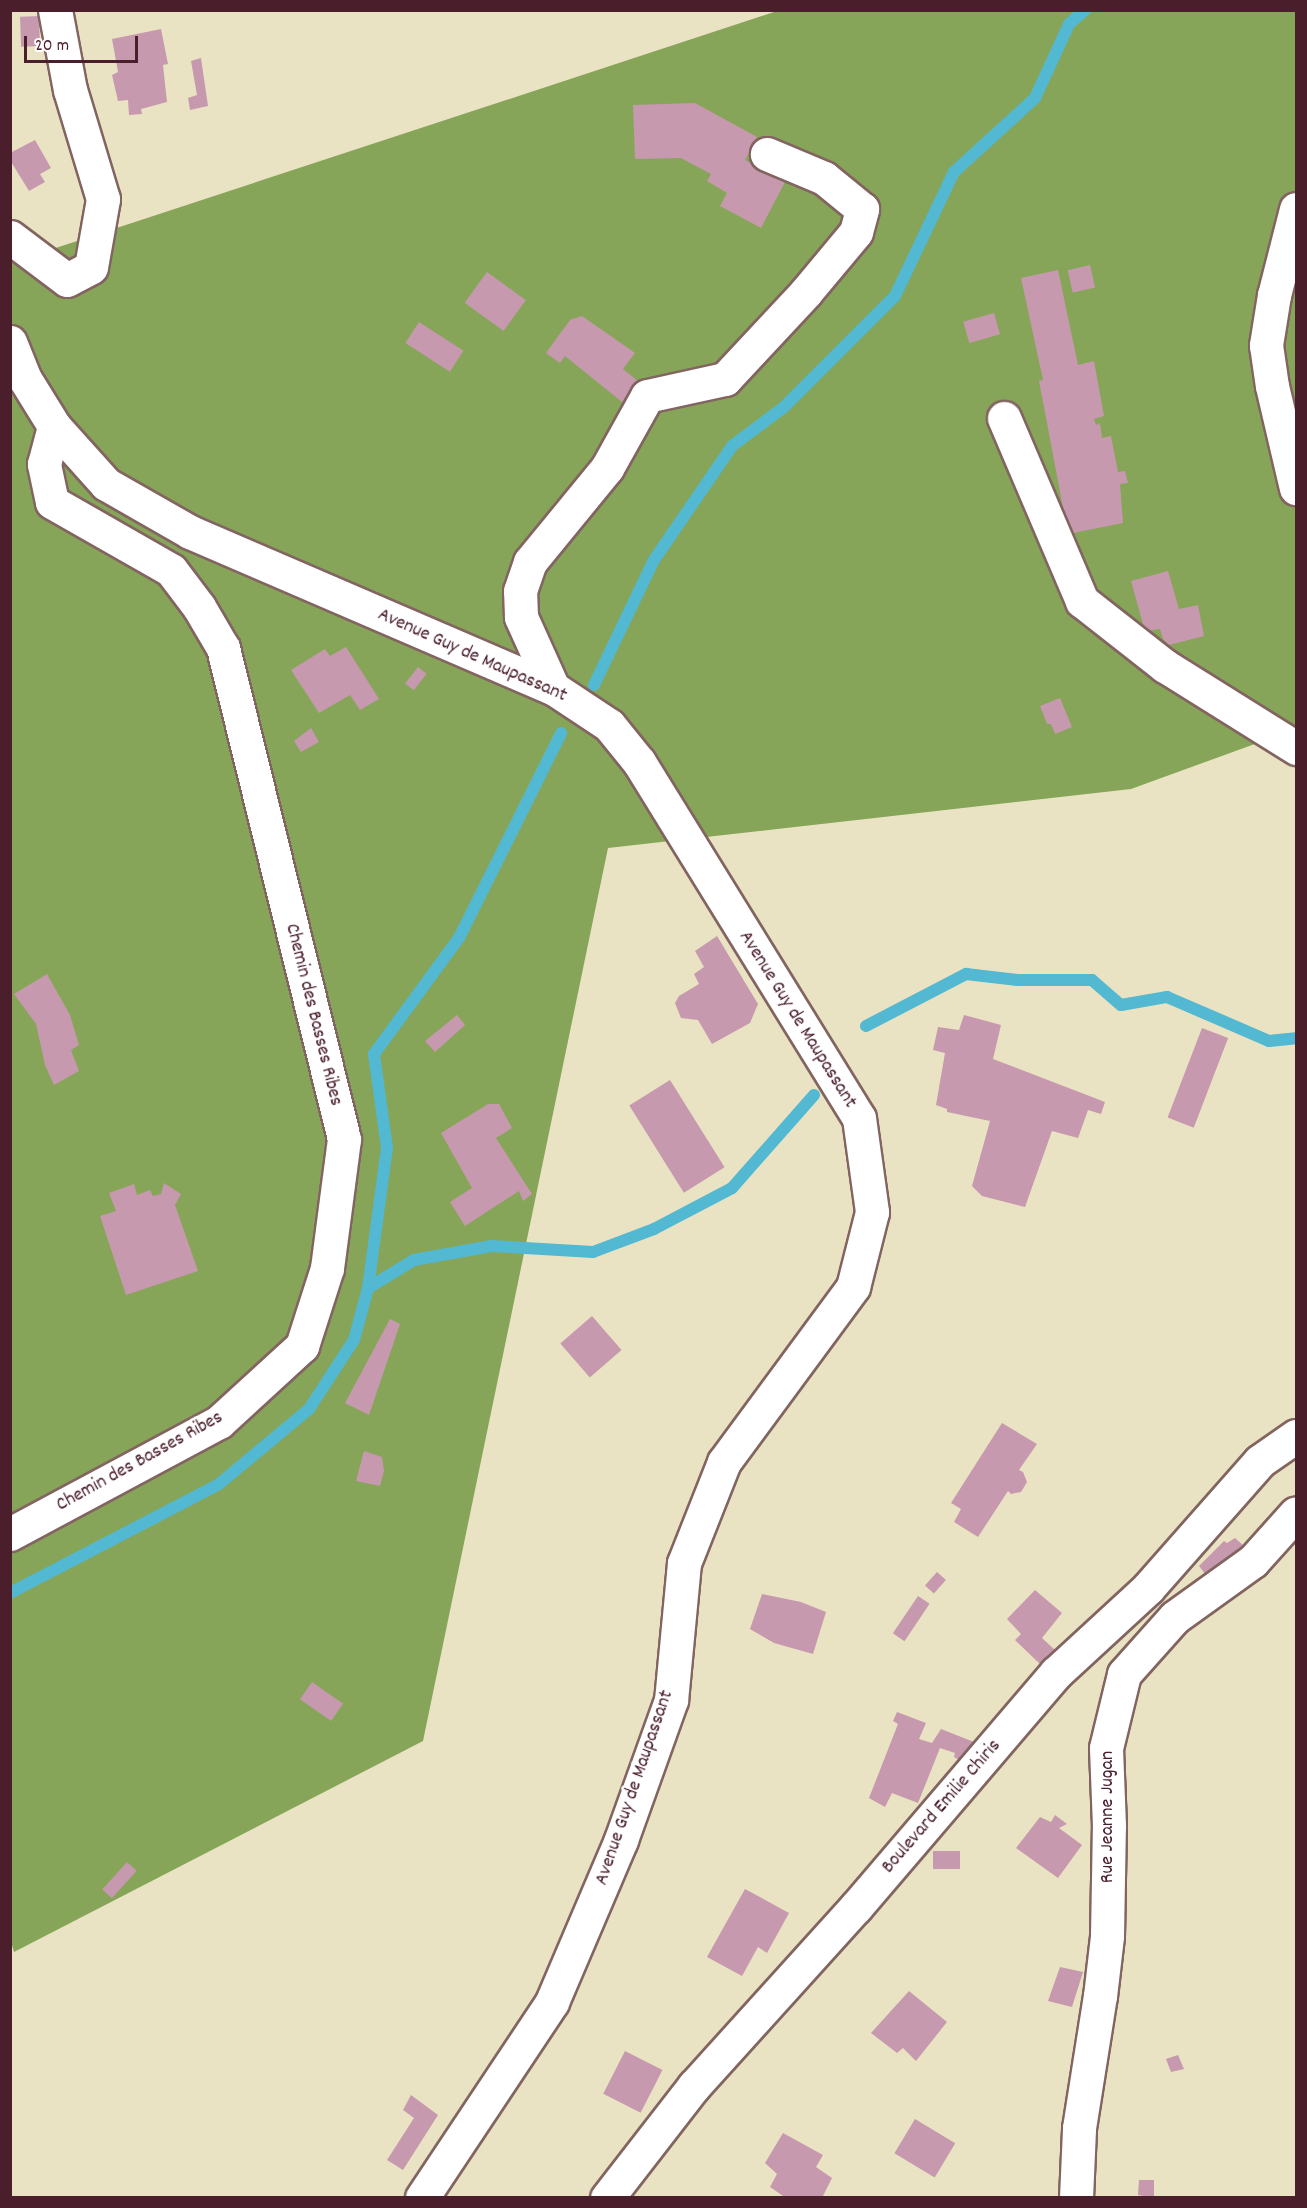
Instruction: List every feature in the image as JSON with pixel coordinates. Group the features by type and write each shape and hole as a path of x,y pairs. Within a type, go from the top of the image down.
{"street":[{"path":"10,237 67,280 91,267 103,199 70,90 55,10"},
{"path":"553,687 521,617 520,591 530,562 607,468 647,396 725,379 806,292 856,232 862,209 824,178 767,153"},
{"path":"1296,209 1285,302 1266,345 1272,386 1296,488"},
{"name":"Avenue Guy de Maupassant","path":"10,342 25,379 54,426 106,484 190,532 553,687 609,725 639,762 859,1118 872,1212 853,1287 724,1462 684,1563 671,1700 621,1840 552,2002 422,2198"},
{"path":"1004,418 1082,601 1165,666 1296,748"},
{"name":"Chemin des Basses Ribes","path":"10,1534 219,1422 302,1346 327,1268 344,1139 223,648 199,607 171,570 52,502 44,464 54,426"},
{"name":"Boulevard Emilie Chiris","path":"607,2198 694,2086 856,1907 1056,1673 1148,1588 1260,1461 1296,1436"},
{"name":"Rue Jeanne Jugan","path":"1076,2198 1079,2128 1107,1936 1109,1826 1106,1748 1124,1674 1175,1617 1253,1561 1296,1513"}],"green space":[{"path":"777,11 1296,11 1296,729 1131,789 608,848 423,1741 14,1952 10,1938 10,263"}],"building":[{"path":"39,16 40,46 21,47 20,17"},
{"path":"161,29 168,64 163,65 167,102 141,109 142,114 129,115 128,100 118,101 112,75 118,72 112,39"},
{"path":"201,58 208,106 190,110 188,98 197,95 191,61"},
{"path":"695,103 757,137 745,160 785,182 761,228 720,206 727,193 707,181 711,174 681,158 635,159 633,105"},
{"path":"35,140 51,168 40,174 45,182 29,191 10,160 10,153"},
{"path":"1090,265 1095,287 1073,293 1068,270"},
{"path":"1058,270 1078,365 1094,361 1104,416 1094,419 1096,425 1100,423 1102,438 1111,436 1118,472 1125,471 1128,483 1120,484 1123,523 1068,534 1039,381 1043,380 1021,278"},
{"path":"487,272 526,300 503,331 465,303"},
{"path":"994,313 1000,334 969,343 963,322"},
{"path":"582,316 635,353 623,369 639,382 622,402 565,356 560,363 546,353 570,320"},
{"path":"419,322 463,351 450,372 405,343"},
{"path":"1168,571 1179,609 1198,605 1204,636 1169,645 1163,639 1160,629 1145,631 1131,581"},
{"path":"346,647 379,699 360,710 350,695 319,713 291,670 325,649 330,656"},
{"path":"418,667 427,674 414,690 405,684"},
{"path":"1060,698 1072,727 1055,734 1051,724 1047,724 1040,706"},
{"path":"311,728 319,742 301,752 294,741"},
{"path":"717,936 758,1004 750,1023 712,1044 698,1020 681,1018 675,1003 679,996 699,984 694,974 704,967 695,951"},
{"path":"47,974 70,1015 79,1045 71,1050 79,1071 54,1085 45,1065 36,1024 14,994"},
{"path":"457,1015 465,1025 435,1052 425,1041"},
{"path":"964,1015 1001,1025 993,1059 1105,1102 1101,1114 1088,1110 1078,1138 1052,1131 1025,1207 982,1196 972,1186 990,1121 947,1112 947,1109 936,1105 945,1053 933,1050 938,1027 959,1030"},
{"path":"1202,1028 1228,1038 1194,1128 1168,1118"},
{"path":"670,1080 725,1167 684,1193 629,1105"},
{"path":"488,1104 499,1104 512,1128 496,1138 532,1194 523,1201 519,1191 465,1226 450,1202 472,1188 441,1133"},
{"path":"164,1183 181,1194 175,1205 198,1271 126,1295 100,1216 116,1211 109,1193 134,1184 137,1195 150,1190 153,1196 161,1194"},
{"path":"592,1316 622,1350 590,1378 560,1344"},
{"path":"390,1319 400,1324 369,1415 345,1403"},
{"path":"1002,1423 1037,1444 1019,1470 1023,1472 1027,1482 1021,1492 1011,1494 1008,1491 978,1537 954,1522 961,1509 951,1503"},
{"path":"364,1451 382,1457 384,1471 380,1486 356,1481"},
{"path":"1235,1538 1245,1547 1209,1579 1199,1566 1224,1541 1227,1543"},
{"path":"937,1572 946,1580 934,1593 925,1585"},
{"path":"1035,1590 1062,1613 1042,1638 1055,1650 1042,1666 1015,1640 1021,1634 1007,1619"},
{"path":"762,1594 801,1602 826,1612 813,1654 774,1643 750,1629"},
{"path":"918,1596 930,1604 904,1641 893,1633"},
{"path":"312,1682 343,1704 331,1721 300,1699"},
{"path":"897,1712 926,1723 919,1739 932,1743 941,1729 974,1742 961,1761 954,1757 955,1753 940,1748 918,1803 892,1793 885,1807 869,1798 898,1724 893,1721"},
{"path":"1055,1815 1067,1824 1059,1828 1082,1845 1058,1878 1016,1848 1040,1817 1051,1822"},
{"path":"933,1851 960,1851 960,1869 933,1869"},
{"path":"127,1862 137,1871 112,1898 102,1889"},
{"path":"745,1889 789,1913 767,1953 758,1947 742,1976 707,1957"},
{"path":"1060,1967 1083,1972 1072,2007 1048,2001"},
{"path":"909,1991 947,2022 916,2061 903,2048 897,2053 871,2033"},
{"path":"625,2051 662,2070 641,2113 603,2094"},
{"path":"1178,2055 1184,2069 1171,2072 1166,2059"},
{"path":"411,2095 438,2115 403,2170 387,2160 414,2118 403,2110"},
{"path":"915,2119 955,2143 935,2177 894,2153"},
{"path":"783,2133 823,2155 816,2167 832,2178 822,2198 786,2198 770,2187 777,2174 765,2163"},
{"path":"1139,2180 1154,2180 1154,2198 1138,2195"}],"waterway":[{"path":"594,685 654,560 732,446 784,407 895,296 954,172 1035,98 1069,24 1085,10"},
{"path":"10,1593 219,1484 309,1409 354,1340 368,1288 387,1148 374,1054 459,938 561,733"},
{"path":"866,1026 966,974 1018,980 1092,980 1121,1005 1167,997 1269,1041 1296,1038"},
{"path":"368,1288 414,1260 492,1246 593,1252 654,1229 732,1188 814,1095"}]}
